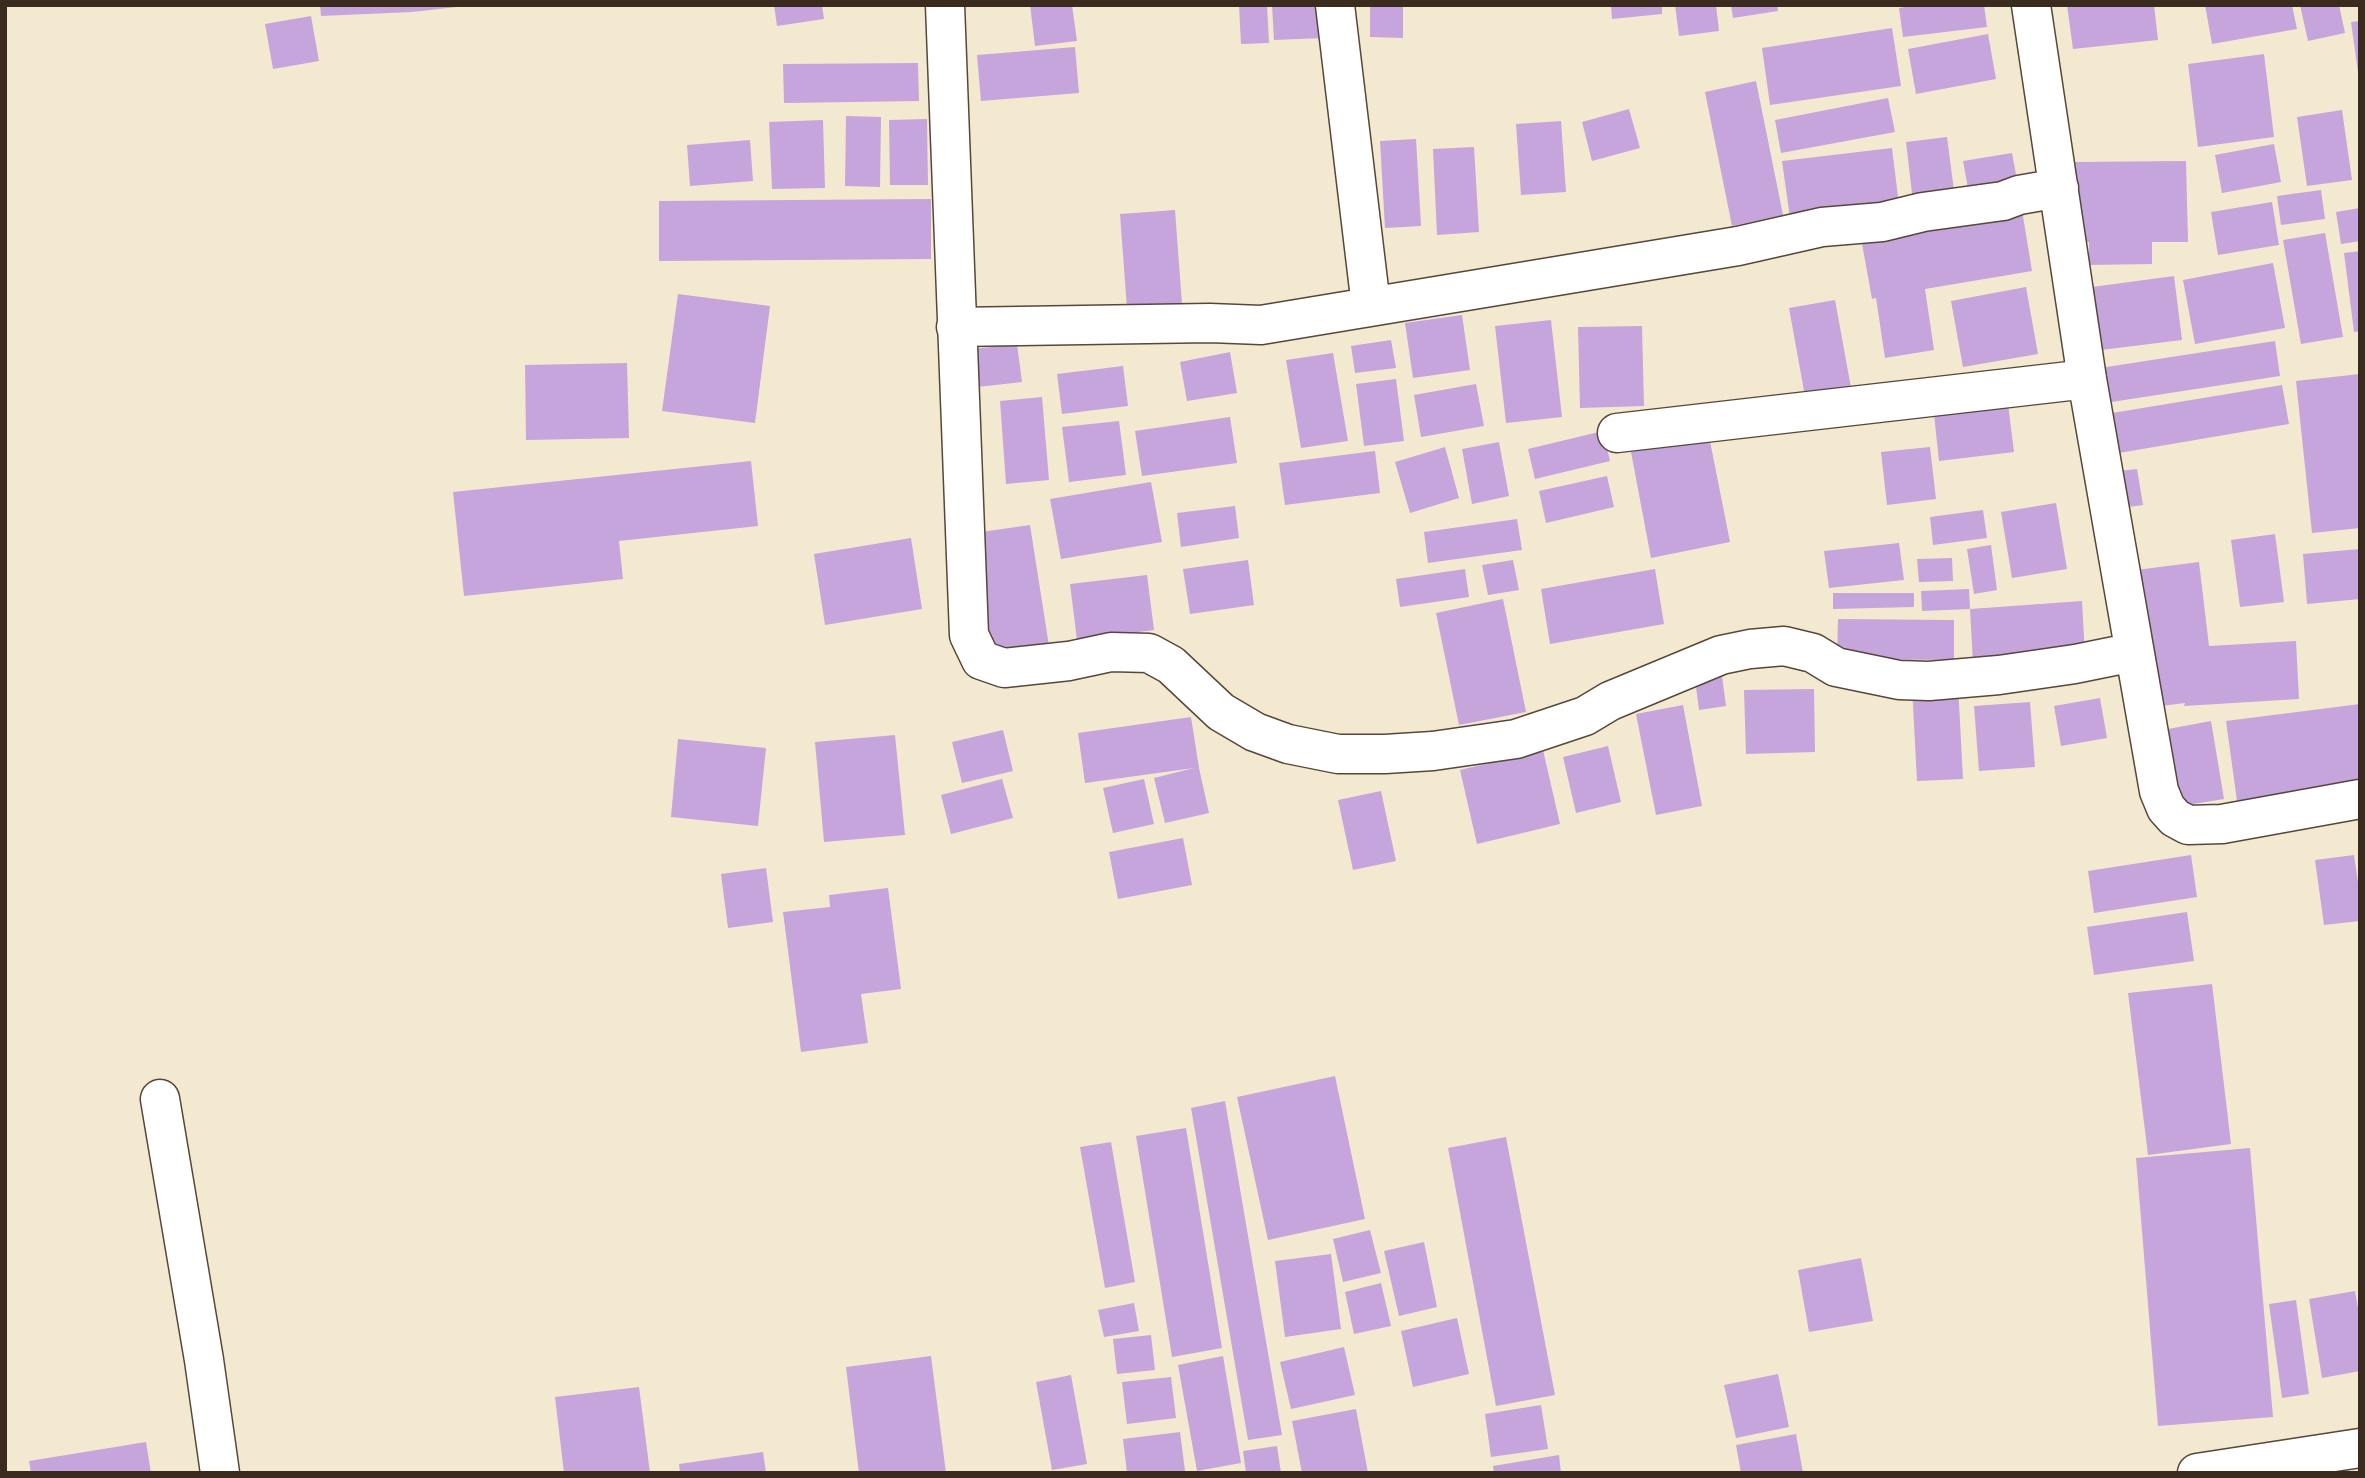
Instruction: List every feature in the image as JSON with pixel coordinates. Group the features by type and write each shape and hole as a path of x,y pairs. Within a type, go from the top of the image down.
{"street":[{"path":"945,5 969,635 981,660 1004,668 1069,661 1111,652 1149,653 1171,665 1221,712 1255,732 1288,744 1338,754 1385,754 1433,751 1516,739 1586,716 1642,687 1721,655 1750,649 1784,646 1813,653 1836,667 1899,680 1929,681 1999,675 2134,652"},
{"path":"1335,5 1371,306"},
{"path":"2031,5 2087,379 2159,791 2166,808 2175,818 2188,825 2222,824 2360,799"},
{"path":"956,327 1210,323 1261,325 1738,246 1822,227 1865,225 1923,212 2003,201 2019,195 2059,188"},
{"path":"1617,433 2087,379"},
{"path":"160,1099 204,1360 220,1473"},
{"path":"2197,1473 2360,1448"}],"building":[{"path":"320,5 457,5 457,7 321,16"},
{"path":"774,5 822,5 824,19 777,26"},
{"path":"1030,5 1072,5 1077,41 1035,46"},
{"path":"1239,5 1267,5 1269,43 1241,44"},
{"path":"1272,5 1322,5 1324,38 1274,40"},
{"path":"1370,5 1403,5 1403,38 1370,37"},
{"path":"1611,5 1662,5 1662,14 1612,19"},
{"path":"1675,5 1716,5 1719,31 1679,36"},
{"path":"1731,5 1777,5 1778,11 1733,18"},
{"path":"1918,5 1984,5 1987,27 1903,37 1899,8"},
{"path":"2067,5 2154,5 2158,40 2073,49"},
{"path":"2205,5 2292,5 2297,29 2212,44"},
{"path":"2300,5 2339,5 2345,33 2308,41"},
{"path":"311,16 319,61 273,69 265,24"},
{"path":"2360,21 2360,71 2358,72 2351,22"},
{"path":"1892,28 1901,86 1770,105 1762,48"},
{"path":"1988,34 1996,79 1916,94 1908,49"},
{"path":"1075,47 1079,93 981,101 977,55"},
{"path":"2264,54 2274,137 2198,147 2188,64"},
{"path":"918,63 919,101 784,103 783,64"},
{"path":"1756,81 1783,215 1732,226 1705,92"},
{"path":"1888,98 1895,132 1781,153 1775,120"},
{"path":"1629,109 1640,148 1592,161 1582,122"},
{"path":"2342,110 2352,180 2307,186 2297,117"},
{"path":"846,116 881,117 880,187 845,186"},
{"path":"927,119 928,185 890,185 889,120"},
{"path":"823,120 825,188 772,189 769,122"},
{"path":"1561,121 1566,192 1521,195 1516,124"},
{"path":"1947,137 1955,198 1913,202 1906,142"},
{"path":"1416,139 1421,226 1385,228 1380,141"},
{"path":"750,140 753,181 690,186 687,145"},
{"path":"2274,144 2281,182 2222,193 2215,155"},
{"path":"1474,147 1479,232 1437,235 1433,149"},
{"path":"1892,148 1899,205 1790,218 1782,161"},
{"path":"2012,153 2018,185 1969,194 1963,161"},
{"path":"2186,161 2188,242 2152,242 2152,264 2089,265 2089,242 2076,242 2075,162"},
{"path":"2321,190 2325,219 2281,225 2277,196"},
{"path":"931,199 931,259 659,261 659,201"},
{"path":"2272,202 2279,245 2218,255 2211,212"},
{"path":"2360,208 2360,241 2341,244 2336,212"},
{"path":"1175,210 1182,304 1127,309 1120,214"},
{"path":"2022,210 2032,271 1925,289 1934,350 1885,358 1876,298 1872,299 1861,238"},
{"path":"2325,233 2343,337 2301,344 2283,240"},
{"path":"2360,251 2360,331 2354,332 2344,253"},
{"path":"2273,263 2285,328 2195,344 2183,280"},
{"path":"2174,276 2182,340 2101,350 2092,287"},
{"path":"2026,287 2038,354 1963,367 1951,301"},
{"path":"678,294 770,306 755,423 662,411"},
{"path":"1835,300 1852,393 1806,402 1789,308"},
{"path":"1462,315 1470,370 1413,378 1405,323"},
{"path":"1551,320 1562,417 1506,423 1495,326"},
{"path":"1642,326 1644,406 1580,408 1578,327"},
{"path":"1391,340 1396,368 1355,373 1351,346"},
{"path":"2275,341 2280,376 2105,403 2100,368"},
{"path":"1017,344 1022,382 969,388 965,350"},
{"path":"1230,352 1237,393 1187,401 1180,362"},
{"path":"1333,353 1348,441 1301,448 1286,360"},
{"path":"627,363 629,438 526,440 525,365"},
{"path":"1123,366 1128,406 1062,414 1057,374"},
{"path":"2360,374 2360,528 2312,533 2296,381"},
{"path":"1396,379 1404,441 1364,446 1356,384"},
{"path":"1476,384 1484,426 1421,437 1414,395"},
{"path":"2282,385 2289,424 2113,454 2106,414"},
{"path":"2007,396 2014,452 1939,461 1933,405"},
{"path":"1042,397 1049,480 1006,484 1000,401"},
{"path":"1230,417 1237,463 1142,476 1135,431"},
{"path":"1119,421 1126,475 1069,482 1062,427"},
{"path":"1603,431 1610,461 1535,479 1528,449"},
{"path":"1709,436 1730,542 1651,558 1631,452"},
{"path":"1499,442 1509,496 1472,504 1462,449"},
{"path":"1445,447 1459,498 1410,513 1395,462"},
{"path":"1930,447 1936,499 1887,505 1881,452"},
{"path":"1375,451 1380,493 1285,505 1279,463"},
{"path":"751,461 758,526 619,541 623,579 464,596 453,492"},
{"path":"2137,469 2143,505 2114,509 2109,472"},
{"path":"1607,476 1614,507 1546,523 1539,491"},
{"path":"1151,482 1162,542 1061,559 1050,499"},
{"path":"2056,503 2067,569 2012,578 2001,512"},
{"path":"1235,506 1239,538 1181,547 1177,513"},
{"path":"1983,510 1987,538 1933,545 1930,517"},
{"path":"1517,519 1522,550 1428,563 1424,532"},
{"path":"1030,525 1049,646 992,655 974,533"},
{"path":"2275,534 2284,602 2240,607 2231,540"},
{"path":"911,538 922,609 825,625 814,554"},
{"path":"1899,543 1904,580 1829,588 1824,551"},
{"path":"1991,545 1997,590 1974,594 1967,549"},
{"path":"2360,549 2360,599 2307,604 2303,554"},
{"path":"1952,558 1953,581 1919,582 1917,559"},
{"path":"1248,560 1254,605 1190,614 1183,569"},
{"path":"1513,560 1519,590 1488,595 1482,565"},
{"path":"2199,562 2209,646 2296,641 2299,699 2184,706 2185,703 2153,707 2136,570"},
{"path":"1465,569 1469,597 1400,607 1396,579"},
{"path":"1655,569 1664,624 1550,644 1541,589"},
{"path":"1147,575 1154,630 1077,640 1070,584"},
{"path":"1969,589 1970,609 1922,611 1921,591"},
{"path":"1833,593 1914,593 1914,607 1833,609"},
{"path":"1503,599 1526,712 1459,725 1436,613"},
{"path":"2082,601 2085,655 1973,663 1970,609"},
{"path":"1838,619 1954,620 1954,660 1837,659"},
{"path":"1722,676 1726,706 1699,710 1695,679"},
{"path":"1958,685 1963,779 1917,781 1912,686"},
{"path":"1814,689 1815,752 1746,754 1744,690"},
{"path":"2100,698 2107,738 2061,746 2054,706"},
{"path":"2030,702 2035,767 1979,771 1974,706"},
{"path":"2360,704 2360,784 2237,801 2226,721"},
{"path":"1683,705 1702,806 1656,815 1636,714"},
{"path":"1191,717 1209,813 1165,823 1154,778 1194,768 1085,783 1078,733"},
{"path":"2211,721 2224,799 2181,806 2168,729"},
{"path":"1003,730 1013,771 962,783 952,742"},
{"path":"895,735 905,835 824,842 815,742"},
{"path":"678,739 766,748 758,826 671,817"},
{"path":"1608,746 1621,802 1576,813 1563,757"},
{"path":"1543,750 1560,824 1477,844 1460,770"},
{"path":"1002,779 1013,818 951,834 941,795"},
{"path":"1144,779 1154,824 1113,833 1103,788"},
{"path":"1381,791 1396,861 1353,870 1338,800"},
{"path":"1183,838 1192,885 1118,899 1109,852"},
{"path":"2191,855 2197,897 2094,913 2088,871"},
{"path":"2354,855 2360,896 2360,921 2324,925 2315,860"},
{"path":"766,868 773,922 728,928 721,874"},
{"path":"888,888 901,989 861,994 868,1043 801,1052 783,912 830,907 829,895"},
{"path":"2187,912 2194,961 2094,975 2087,927"},
{"path":"2212,984 2231,1144 2148,1155 2128,993"},
{"path":"1335,1076 1365,1219 1268,1240 1237,1097"},
{"path":"1225,1101 1282,1435 1248,1440 1191,1108"},
{"path":"1186,1128 1222,1348 1172,1357 1136,1136"},
{"path":"1506,1137 1555,1395 1496,1406 1448,1148"},
{"path":"1111,1142 1135,1282 1105,1288 1080,1147"},
{"path":"2250,1148 2273,1417 2158,1426 2136,1158"},
{"path":"1370,1230 1381,1273 1343,1282 1333,1239"},
{"path":"1424,1242 1437,1307 1399,1316 1384,1251"},
{"path":"1331,1254 1341,1329 1285,1337 1275,1261"},
{"path":"1861,1258 1873,1321 1809,1332 1798,1270"},
{"path":"1381,1283 1391,1326 1354,1334 1345,1292"},
{"path":"2355,1291 2360,1320 2360,1371 2322,1378 2309,1299"},
{"path":"2296,1300 2309,1394 2282,1398 2269,1304"},
{"path":"1134,1303 1139,1331 1104,1337 1098,1310"},
{"path":"1457,1318 1469,1374 1413,1387 1401,1331"},
{"path":"1151,1335 1155,1370 1117,1374 1113,1339"},
{"path":"1344,1347 1355,1395 1291,1409 1280,1362"},
{"path":"931,1356 946,1473 859,1473 846,1367"},
{"path":"1223,1356 1241,1463 1197,1471 1178,1365"},
{"path":"1778,1374 1789,1427 1736,1438 1724,1385"},
{"path":"1071,1375 1087,1464 1052,1470 1036,1382"},
{"path":"1171,1377 1176,1418 1127,1424 1122,1382"},
{"path":"639,1387 650,1473 564,1473 555,1397"},
{"path":"1541,1405 1548,1449 1491,1457 1485,1414"},
{"path":"1356,1409 1368,1473 1302,1473 1292,1421"},
{"path":"1180,1432 1185,1471 1127,1473 1123,1439"},
{"path":"1796,1434 1803,1473 1741,1473 1736,1445"},
{"path":"146,1442 151,1473 31,1473 29,1461"},
{"path":"1277,1446 1281,1473 1246,1473 1243,1451"},
{"path":"763,1452 766,1473 680,1473 679,1464"},
{"path":"1559,1455 1561,1473 1494,1473 1493,1466"}]}
